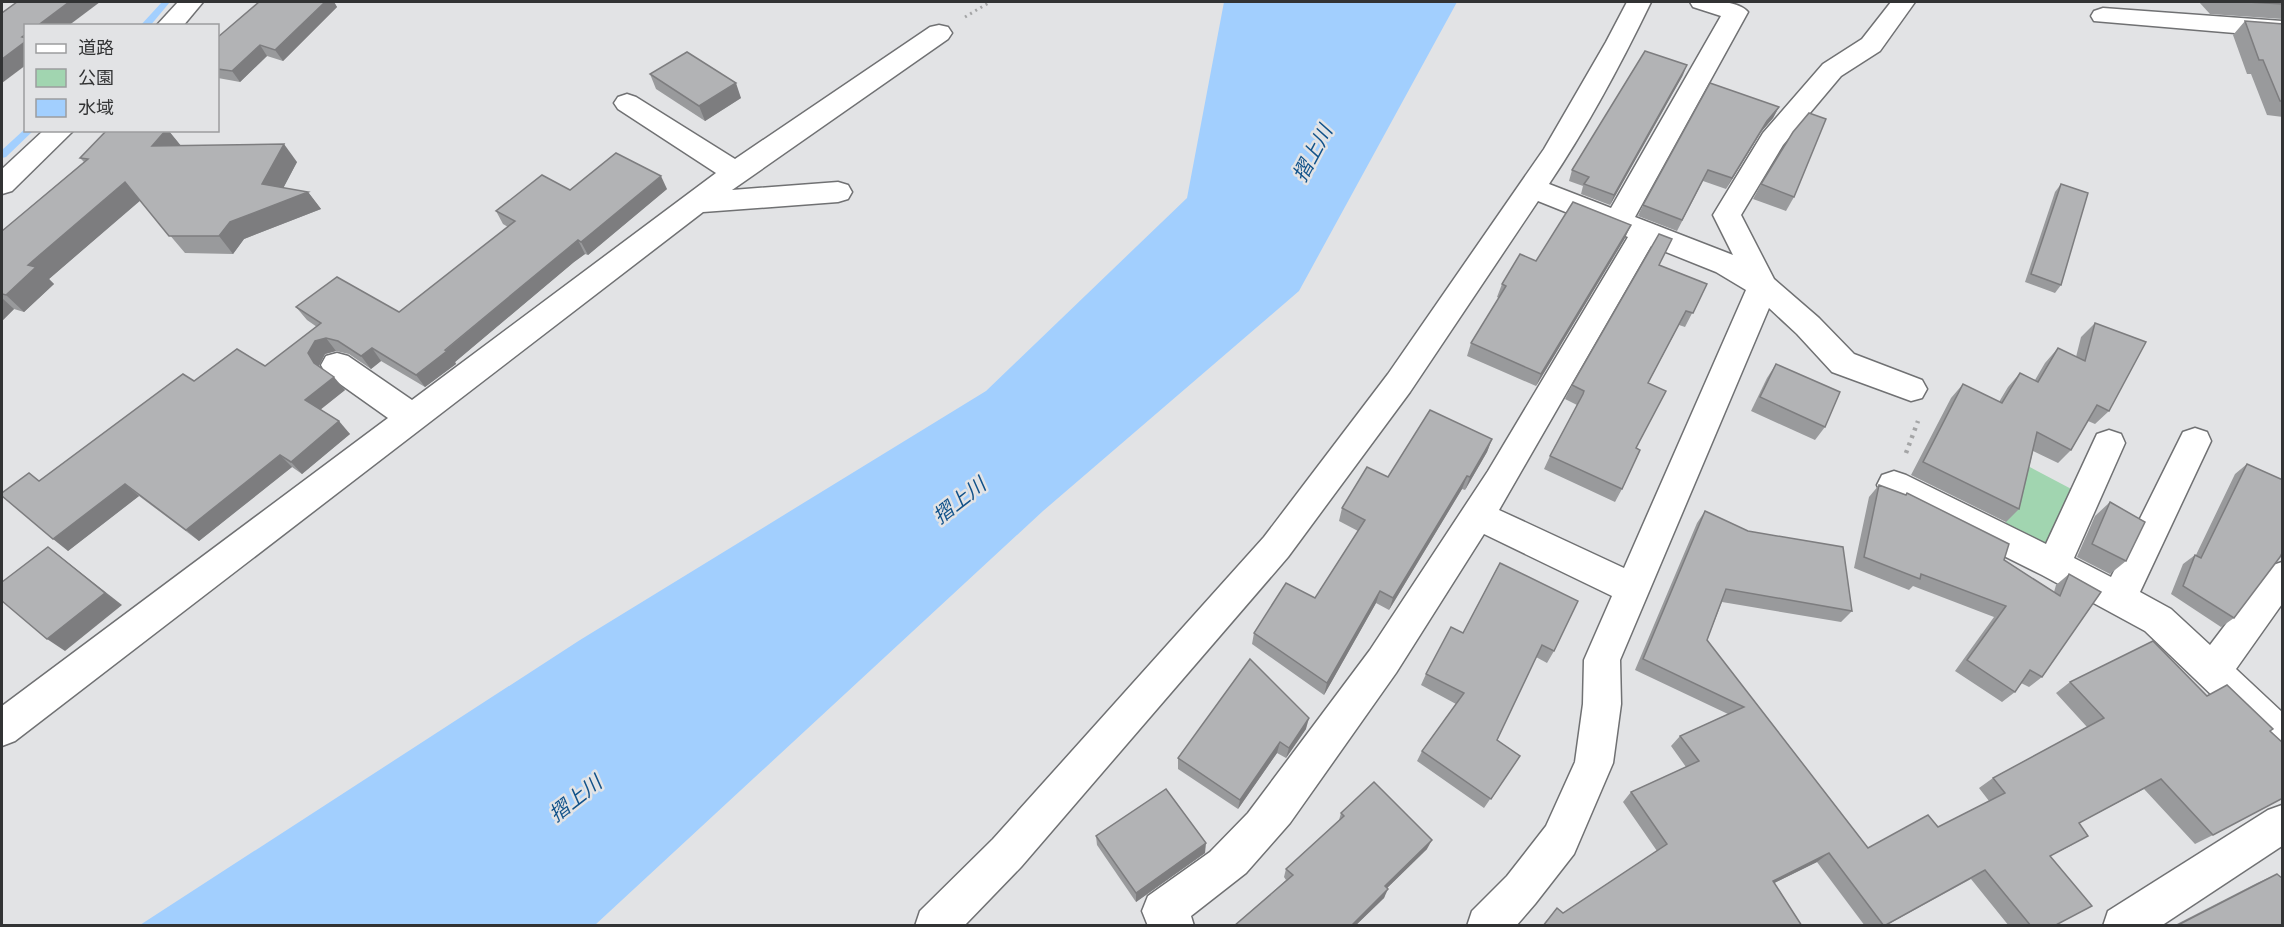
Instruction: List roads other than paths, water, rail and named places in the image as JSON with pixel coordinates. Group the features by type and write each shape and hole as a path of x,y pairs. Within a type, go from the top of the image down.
{"street":[{"path":"170,24 191,2"},
{"path":"942,923 1015,845 1276,547 1399,383 1532,188 1561,144 1639,2"},
{"path":"1174,926 1163,911 1232,859 1274,813 1367,685 1477,515 1550,396 1736,12 1702,2"},
{"path":"1763,286 1727,215 1773,139 1832,70 1871,45 1903,2"},
{"path":"2103,16 2283,29"},
{"path":"2,728 736,173 939,33"},
{"path":"627,103 736,173"},
{"path":"2,184 59,132"},
{"path":"1532,188 1726,264 1763,286 1808,326 1843,363 1911,389"},
{"path":"696,203 838,192"},
{"path":"1487,926 1521,890 1560,840 1594,763 1602,704 1602,660 1763,286"},
{"path":"337,365 413,418"},
{"path":"2119,598 2195,441"},
{"path":"2054,564 2109,443"},
{"path":"1894,485 2054,564 2158,620 2283,737"},
{"path":"1477,515 1632,589"},
{"path":"2213,671 2283,576"},
{"path":"2123,926 2283,824"}],"water":[{"name":"摺上川","path":"1224,2 1457,2 1299,291 1043,511 595,925 140,925 580,640 986,391 1187,198"}],"waterway":[{"path":"146,24 166,2"},
{"path":"2,155 27,132"}]}
